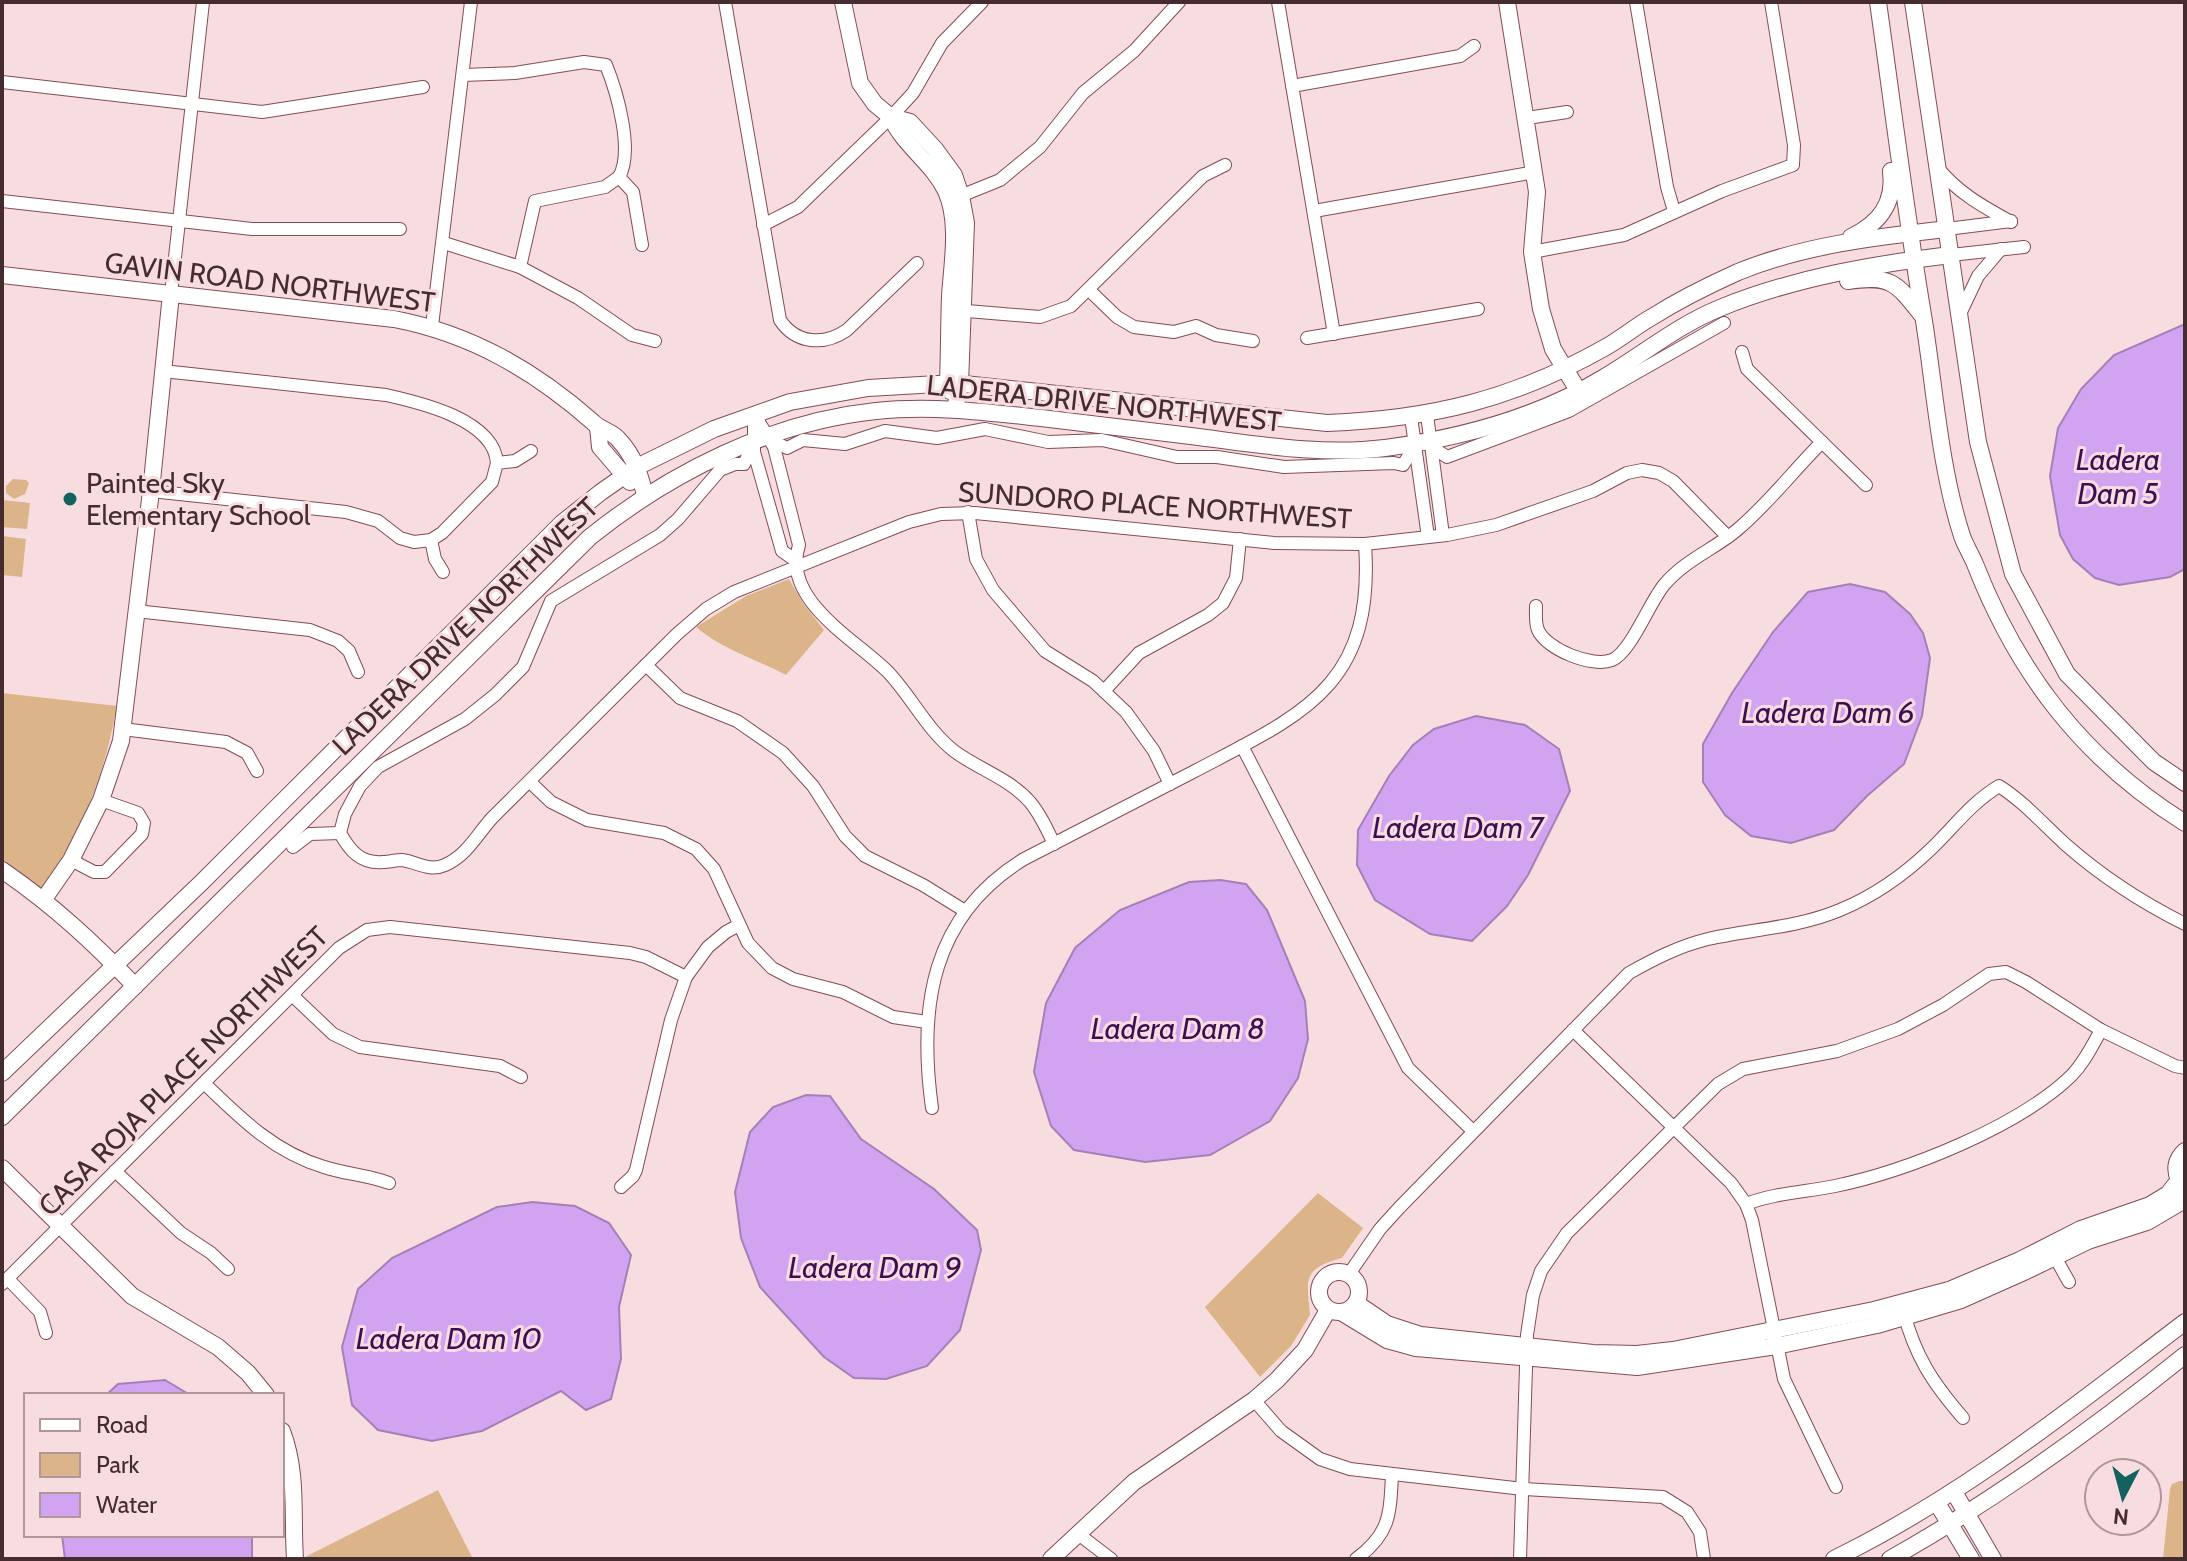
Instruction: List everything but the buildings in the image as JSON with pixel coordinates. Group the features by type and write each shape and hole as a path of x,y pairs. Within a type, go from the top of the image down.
{"main road":[{"path":"843,2 860,83 875,104 891,117 910,122 954,175 955,198 966,223 956,311 955,409"},
{"path":"1507,2 1535,172 1537,192 1532,252 1546,333 1579,392"},
{"path":"1878,2 1909,233 1943,446 1963,537 2000,625 2024,666 2069,724 2127,781 2185,823"},
{"path":"1913,2 1978,442 2013,574 2067,674 2154,762 2185,783"},
{"path":"1837,244 1871,227 1886,209 1892,189 1885,112 1891,95"},
{"name":"LADERA DRIVE NORTHWEST","path":"2,1073 115,966 562,523 637,467 714,429 754,414 829,394 912,384 954,384 1327,423 1419,416 1496,397 1564,369 1714,283 1763,263 1837,244 1947,229"},
{"name":"LADERA DRIVE NORTHWEST","path":"2,1117 590,537 645,495 719,455 763,445 810,423 876,411 955,409 1292,449 1423,448 1523,416 1579,392 1718,309 1799,284 1895,261 1951,255"},
{"name":"GAVIN ROAD NORTHWEST","path":"2,275 394,319 432,326 478,344 526,369 598,427 618,438 637,467 645,495"},
{"path":"1799,284 1817,286 1866,278 1888,280 1904,292 1923,316"},
{"path":"44,899 71,860 101,800 117,757 123,729 171,294"},
{"name":"GAVIN ROAD NORTHWEST","path":"598,427 600,447 623,477 645,495"},
{"path":"2,870 44,899 135,986"},
{"path":"1051,1559 1134,1482 1254,1400 1305,1350 1342,1308 1359,1292 1358,1285 1349,1274 1332,1272 1321,1281 1318,1296 1342,1308 1421,1335 1527,1353 1637,1354 1774,1338 1903,1311 2052,1251 2081,1229 2150,1205 2183,1187 2177,1162 2185,1151"},
{"path":"2,1168 132,1296 233,1358 264,1393"},
{"path":"1834,1559 1954,1492 2073,1410 2185,1322"},
{"path":"1890,1559 1950,1525 2044,1463 2185,1355"},
{"path":"284,1438 295,1489 295,1559"},
{"path":"1954,1492 1993,1559"},
{"path":"1937,1503 1971,1559"}],"street":[{"path":"171,294 203,2"},
{"path":"432,326 471,2"},
{"path":"725,2 780,320 786,330 809,340 836,338 917,263"},
{"path":"763,225 798,207 891,117 913,93 942,43 982,2"},
{"path":"955,198 1000,180 1040,147 1083,93 1134,51 1179,2"},
{"path":"1278,2 1334,334"},
{"path":"1636,2 1667,187 1674,211"},
{"path":"1532,252 1624,235 1674,211 1793,165 1794,145 1771,2"},
{"path":"1292,86 1460,56 1474,46"},
{"path":"463,75 515,73 584,62 606,65 614,83 625,148 624,168 619,177 605,187 535,201 520,267"},
{"path":"2,82 277,111 423,87"},
{"path":"1527,118 1567,112"},
{"path":"956,311 1040,317 1071,306 1203,176 1225,165"},
{"path":"1937,167 1951,185 1970,200 2013,221 1947,229"},
{"path":"1314,211 1535,172"},
{"path":"619,177 633,192 642,245"},
{"path":"2,201 252,229 400,229"},
{"path":"444,243 520,267 578,298 632,335 655,341"},
{"path":"1951,255 2024,247"},
{"path":"1960,314 1978,276 2001,249"},
{"path":"1089,290 1117,317 1134,327 1174,332 1196,326 1216,335 1253,341"},
{"path":"1307,338 1478,309"},
{"path":"1423,448 1447,457 1569,411 1724,323"},
{"path":"1742,352 1747,369 1866,485"},
{"path":"151,491 346,512 378,521 400,538 414,542 431,540 442,533 492,482 497,463 493,444 486,436 438,409 415,402 386,395 163,371"},
{"path":"754,414 763,445 782,551 795,564 805,592 824,618 888,672 953,751 1025,797 1039,814 1054,844"},
{"path":"1419,416 1428,537"},
{"path":"763,445 787,448 803,440 845,444 892,431 937,438 985,429 1048,442 1102,440 1177,457 1217,457 1284,467 1403,465 1423,448"},
{"path":"1536,606 1536,626 1544,639 1583,661 1612,660 1625,648 1653,600 1673,575 1693,558 1728,537 1784,485 1822,442"},
{"path":"763,445 774,447 799,545 795,564"},
{"path":"293,847 310,834 340,833 345,814 360,786 378,767 465,719 523,667 551,601 660,535 720,470 744,464 763,445"},
{"path":"1423,448 1443,535"},
{"path":"497,463 515,461 531,451"},
{"name":"SUNDORO PLACE NORTHWEST","path":"340,833 350,850 365,860 379,863 401,860 428,868 443,866 470,850 474,839 492,818 691,620 717,601 795,564 909,522 941,514 968,512 1297,545 1365,544 1443,535 1517,518 1593,491 1627,473 1642,470 1659,473 1673,481 1728,537"},
{"path":"968,512 976,559 993,590 1045,651 1104,691 1126,712 1146,739 1170,784"},
{"path":"1104,691 1139,653 1208,615 1223,603 1236,578 1240,539"},
{"path":"431,540 435,559 443,572"},
{"path":"932,1108 926,1052 929,1002 940,960 952,933 978,894 999,875 1242,746 1307,708 1337,674 1360,630 1367,588 1365,544"},
{"path":"136,611 310,630 338,641 349,651 358,672"},
{"path":"646,665 680,698 737,721 783,753 813,786 845,836 865,856 923,885 965,911"},
{"path":"123,729 226,742 247,753 257,771"},
{"path":"1242,746 1408,1068 1473,1131"},
{"path":"530,782 551,802 587,820 664,833 696,849 714,869 739,925 758,955 783,975 843,992 905,1021 927,1022"},
{"path":"1349,1274 1380,1229 1629,973 1663,954 1708,939 1779,928 1840,910 1898,879 1933,847 1972,804 1999,786 2018,799 2067,846 2116,883 2185,924"},
{"path":"71,860 94,872 105,872 142,834 144,823 138,813 101,800"},
{"path":"621,1187 636,1170 671,1020 686,977 708,947 739,925"},
{"name":"CASA ROJA PLACE NORTHWEST","path":"5,1281 339,948 367,930 390,927 630,953 646,957 686,977"},
{"path":"1520,1559 1527,1353 1533,1295 1550,1256 1567,1233 1718,1084 1743,1069 1837,1051 1898,1029 1943,1005 1989,974 2006,972 2101,1030 2185,1068"},
{"path":"292,995 333,1034 360,1047 500,1066 521,1077"},
{"path":"1573,1030 1731,1183 1746,1204 1752,1220 1784,1379 1836,1487"},
{"path":"1746,1204 1883,1174 1974,1138 2063,1083 2081,1064 2101,1030"},
{"path":"204,1083 249,1127 297,1157 323,1167 367,1175 389,1183"},
{"path":"115,1171 181,1233 228,1269"},
{"path":"2052,1251 2069,1282"},
{"path":"5,1281 40,1312 46,1333"},
{"path":"1903,1311 1913,1343 1933,1383 1963,1418"},
{"path":"1254,1400 1281,1431 1320,1459 1350,1469 1523,1489 1663,1497 1687,1512 1694,1522 1700,1532 1704,1559"},
{"path":"1356,1559 1383,1534 1391,1512 1392,1475"},
{"path":"1077,1533 1111,1559"}],"green space":[{"path":"13,479 29,483 25,494 14,499 6,493 6,486"},
{"path":"2,500 30,503 27,529 2,527"},
{"path":"2,536 26,539 22,577 2,575"},
{"path":"789,579 824,630 786,675 728,648 696,627 746,596"},
{"path":"2,693 117,706 90,802 42,889 2,862"},
{"path":"1318,1193 1363,1228 1342,1258 1313,1272 1308,1284 1310,1315 1291,1346 1260,1377 1205,1307"},
{"path":"2185,1481 2185,1559 2163,1559 2170,1489 2172,1484"},
{"path":"438,1490 473,1559 306,1559 305,1557"}],"water":[{"name":"Ladera Dam 5","path":"2185,324 2185,569 2170,577 2119,585 2095,578 2073,559 2060,535 2050,476 2058,428 2081,389 2114,355"},
{"name":"Ladera Dam 6","path":"1850,584 1885,592 1910,614 1923,633 1930,658 1922,716 1904,764 1834,830 1791,843 1751,836 1725,815 1703,782 1703,744 1732,693 1773,632 1808,592"},
{"name":"Ladera Dam 7","path":"1476,716 1525,725 1559,749 1570,791 1528,875 1507,906 1472,941 1430,934 1375,900 1357,865 1358,830 1389,776 1413,745 1434,729"},
{"name":"Ladera Dam 8","path":"1220,880 1246,884 1267,910 1305,1001 1308,1039 1298,1078 1270,1121 1210,1155 1145,1162 1074,1150 1051,1126 1034,1072 1046,1003 1075,948 1120,910 1189,882"},
{"name":"Ladera Dam 9","path":"806,1095 830,1096 861,1139 934,1189 977,1230 981,1250 960,1330 927,1366 886,1379 854,1378 824,1357 760,1287 741,1238 735,1192 750,1132 773,1107"},
{"name":"Ladera Dam 10","path":"532,1202 575,1206 609,1223 631,1255 619,1307 621,1359 611,1399 586,1410 561,1391 482,1431 432,1441 378,1430 352,1405 342,1347 358,1289 392,1258 497,1207"},
{"path":"165,1380 187,1393 108,1393 118,1384"},
{"path":"62,1537 252,1537 252,1559 65,1559"}],"place":[{"name":"Painted Sky Elementary School","path":"70,499"}]}
